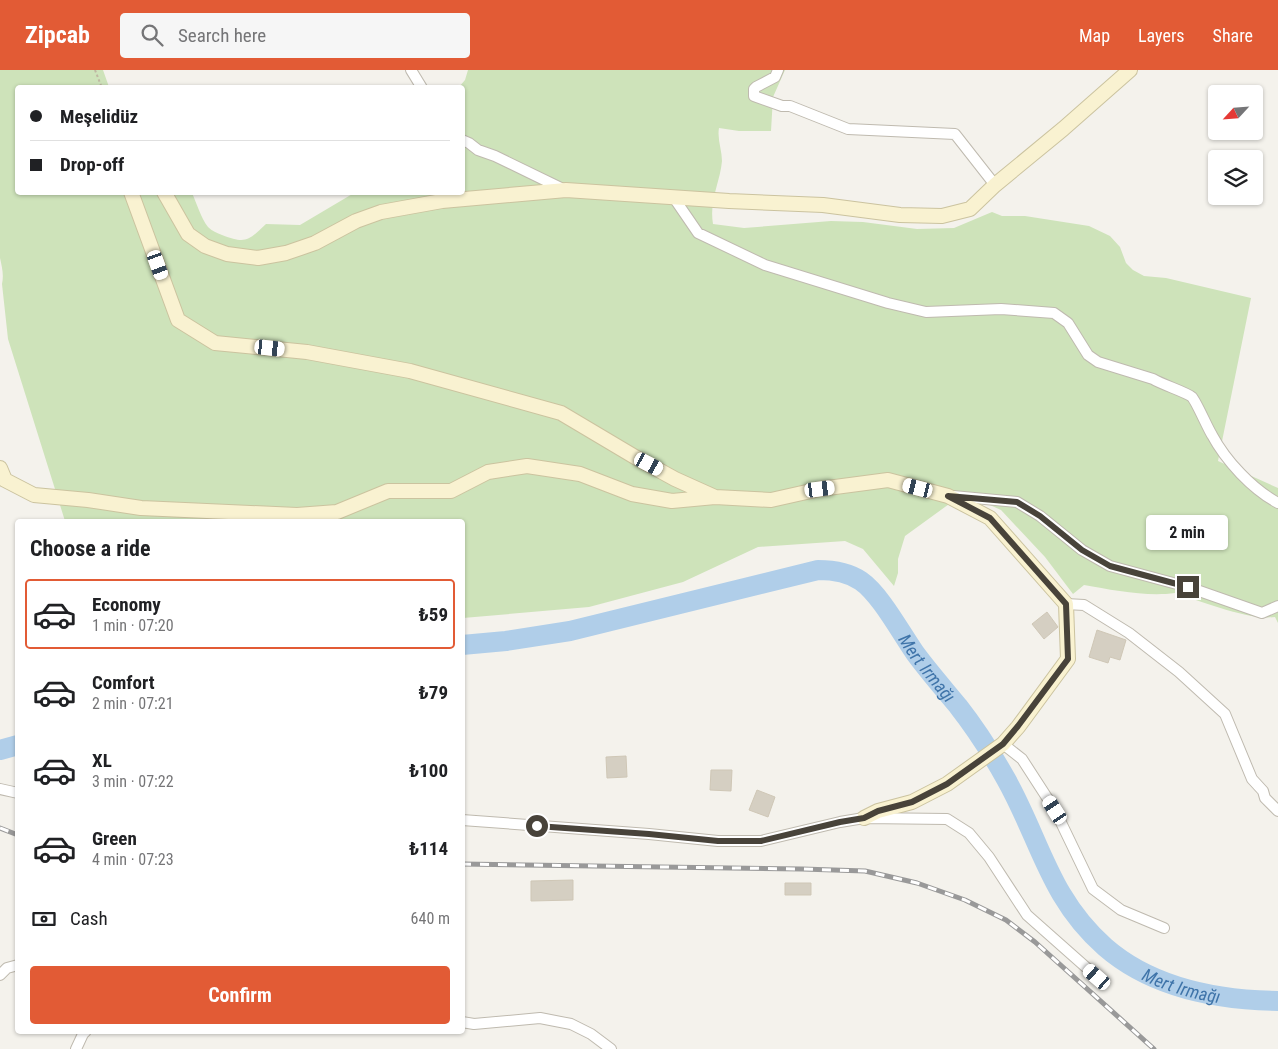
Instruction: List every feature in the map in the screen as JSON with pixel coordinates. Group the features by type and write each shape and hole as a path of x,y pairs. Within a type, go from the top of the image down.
{"street":[{"path":"411,70 420,85"},
{"path":"778,70 776,77 754,89 754,96 782,106 790,106 848,129 955,134 996,185"},
{"path":"166,195 188,234 205,246 227,254 258,258 286,253 314,243 356,221 381,212 442,201 566,190 674,198 823,205 900,215 942,216 970,209 1130,70"},
{"path":"465,141 478,150 495,156 566,190"},
{"path":"132,195 178,320 216,342 307,352 410,371 561,413 675,479 715,497"},
{"path":"674,198 698,234 765,264 888,304 926,312 1001,310 1054,314 1068,323 1088,355 1098,362 1153,379 1160,384 1192,397 1214,440 1242,477 1268,498 1278,503"},
{"path":"0,468 5,480 34,495 88,500 141,508 297,515 337,512 388,491 451,490 488,472 527,466 580,474 632,494 672,501 715,497 771,500 820,489 888,480 948,496 1017,502 1040,516 1082,550 1110,566 1188,587 1262,613 1278,606"},
{"path":"864,818 878,811 912,802 947,784 1003,744 1068,659 1066,604 990,518 948,496"},
{"path":"1066,604 1084,605 1129,633 1179,672 1225,714 1252,779 1263,791 1265,798 1278,811"},
{"path":"1003,744 1022,759 1055,810 1093,889 1121,910 1164,928"},
{"path":"0,789 15,792"},
{"path":"465,820 718,841 761,841 864,818 947,819 969,833 989,857 1027,915 1097,977"},
{"path":"0,975 7,968 15,966"},
{"path":"465,1022 474,1024 540,1018 571,1024 591,1034 611,1049"},
{"path":"76,1049 83,1034"}],"path":[{"path":"95,70 101,85"}],"green space":[{"path":"0,70 103,70 108,85 15,85 15,195 193,195 208,227 222,235 242,240 255,234 266,224 300,225 351,195 465,195 465,85 461,85 465,80 468,70 785,70 773,97 771,131 739,131 719,128 722,161 712,207 713,224 744,228 831,221 863,222 917,229 954,228 992,212 1002,216 1025,216 1089,226 1110,236 1120,247 1126,263 1133,270 1144,276 1166,278 1251,298 1218,461 1278,488 1278,623 1275,617 1252,616 1239,613 1175,593 1141,594 1084,585 1073,594 1045,557 1001,510 961,492 956,499 905,536 898,559 898,573 894,586 863,549 845,541 758,547 683,582 589,607 465,618 465,519 64,519 8,339 0,258"}],"building":[{"path":"1047,612 1058,627 1044,639 1032,624"},
{"path":"1097,630 1126,640 1120,660 1110,657 1108,663 1089,657"},
{"path":"626,756 627,777 607,778 606,757"},
{"path":"711,770 732,770 731,791 710,790"},
{"path":"757,790 775,797 768,817 749,810"},
{"path":"573,880 573,900 531,901 531,881"},
{"path":"785,883 811,883 811,895 785,895"}],"waterway":[{"name":"Mert Irmağı","path":"465,645 506,641 570,631 818,570 835,571 851,575 861,581 875,595 890,614 915,653 958,706 984,742 1018,801 1058,888 1086,928 1105,947 1143,973 1186,989 1232,998 1278,1001"},
{"name":"Mert Irmağı","path":"0,750 15,746"}],"railway":[{"path":"0,828 15,834"},
{"path":"465,864 865,871 917,883 965,900 1006,920 1035,942 1154,1049"}],"route":[{"path":"537,826 718,841 761,841 864,818 878,811 912,802 947,784 1003,744 1068,659 1066,604 990,518 948,496 1017,502 1040,516 1082,550 1110,566 1188,587"}]}
